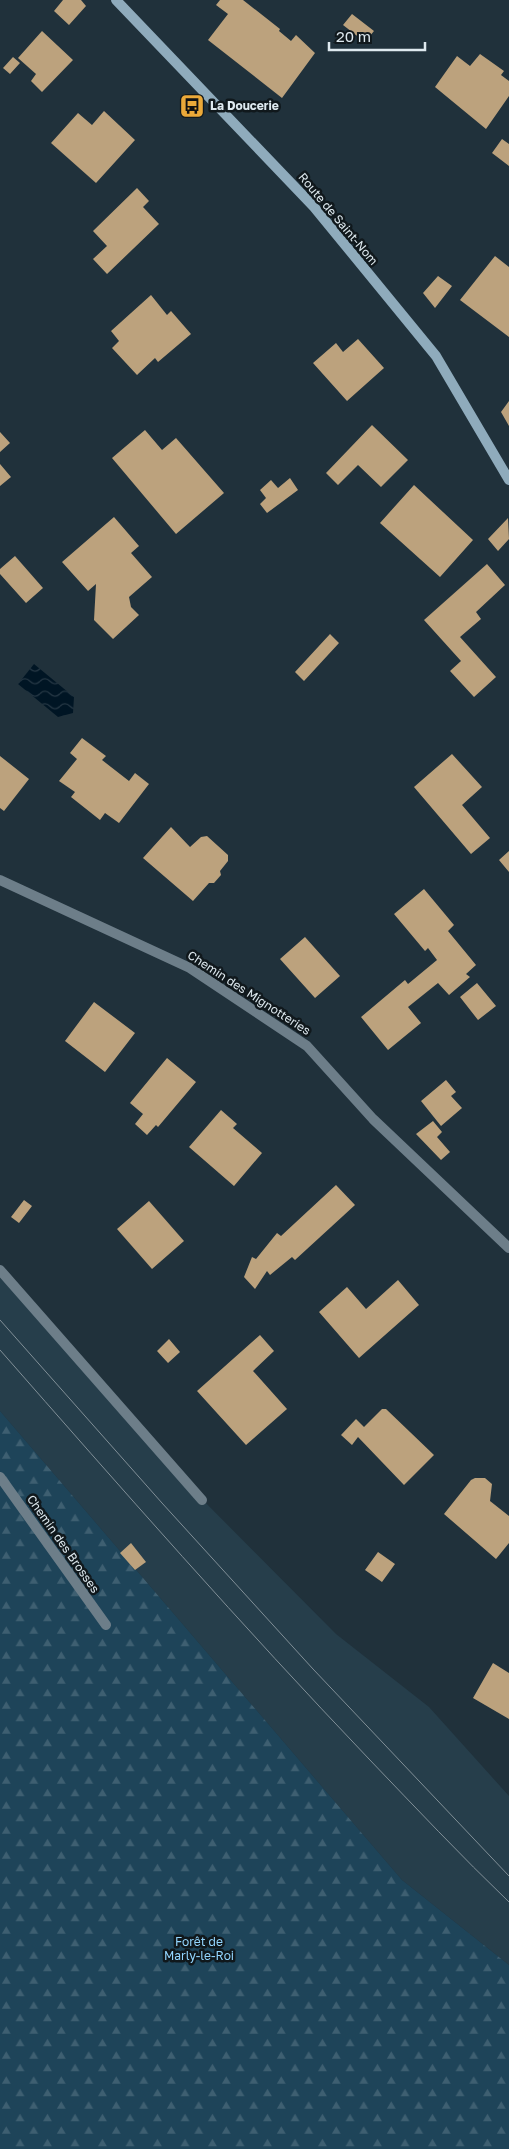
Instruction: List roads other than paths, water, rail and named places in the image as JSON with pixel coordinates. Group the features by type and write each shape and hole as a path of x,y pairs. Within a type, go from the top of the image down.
{"street":[{"name":"Route de Saint-Nom","path":"116,0 252,141 333,230 436,356 509,480"},
{"name":"Chemin des Mignotteries","path":"0,880 190,968 307,1046 373,1119 509,1248"},
{"path":"0,1270 202,1500"},
{"name":"Chemin des Brosses","path":"0,1477 106,1625"}],"water":[{"path":"34,664 74,697 73,713 58,717 18,684"}],"tram line":[{"path":"0,1320 162,1503 313,1669 509,1876"},
{"path":"0,1350 228,1608 421,1813 509,1902"}],"place":[{"name":"La Doucerie","path":"192,106"}],"park label":[{"name":"Forêt de Marly-le-Roi","path":"199,1949"}]}
